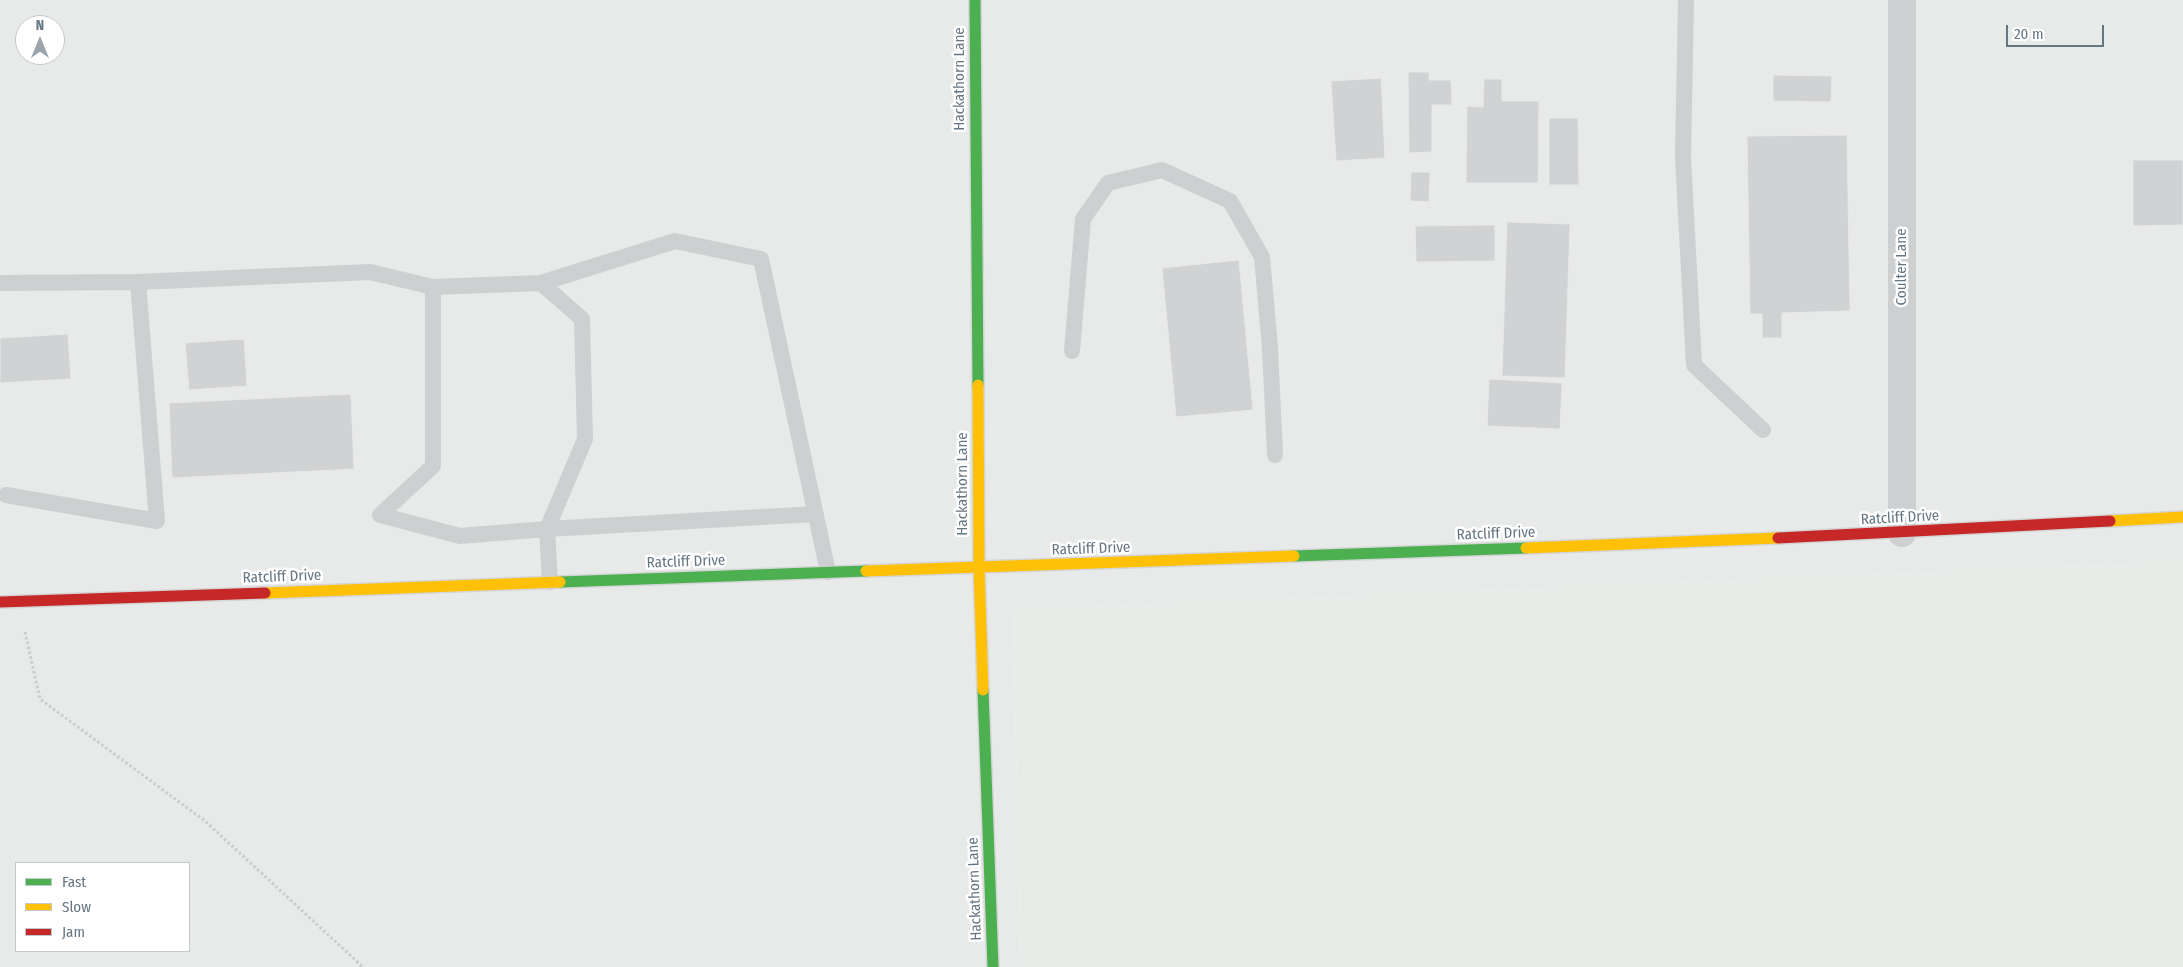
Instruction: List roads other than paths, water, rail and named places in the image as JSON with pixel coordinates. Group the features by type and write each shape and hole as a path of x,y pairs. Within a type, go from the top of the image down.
{"street":[{"name":"Hackathorn Lane","path":"975,0 979,568 993,967"},
{"name":"Coulter Lane","path":"1902,0 1902,533"},
{"name":"Ratcliff Drive","path":"0,602 979,568 1902,533 2183,517"}],"lane":[{"path":"1686,0 1683,157 1694,365 1763,430"},
{"path":"1072,351 1083,218 1108,183 1162,170 1230,201 1262,257 1270,348 1275,455"},
{"path":"0,283 138,282 370,272 434,287 541,283 675,241 761,259 828,572"},
{"path":"6,495 157,521 138,282"},
{"path":"541,283 582,319 586,439 547,529 550,582"},
{"path":"434,287 433,466 380,515 460,536 547,529 816,514"}]}
